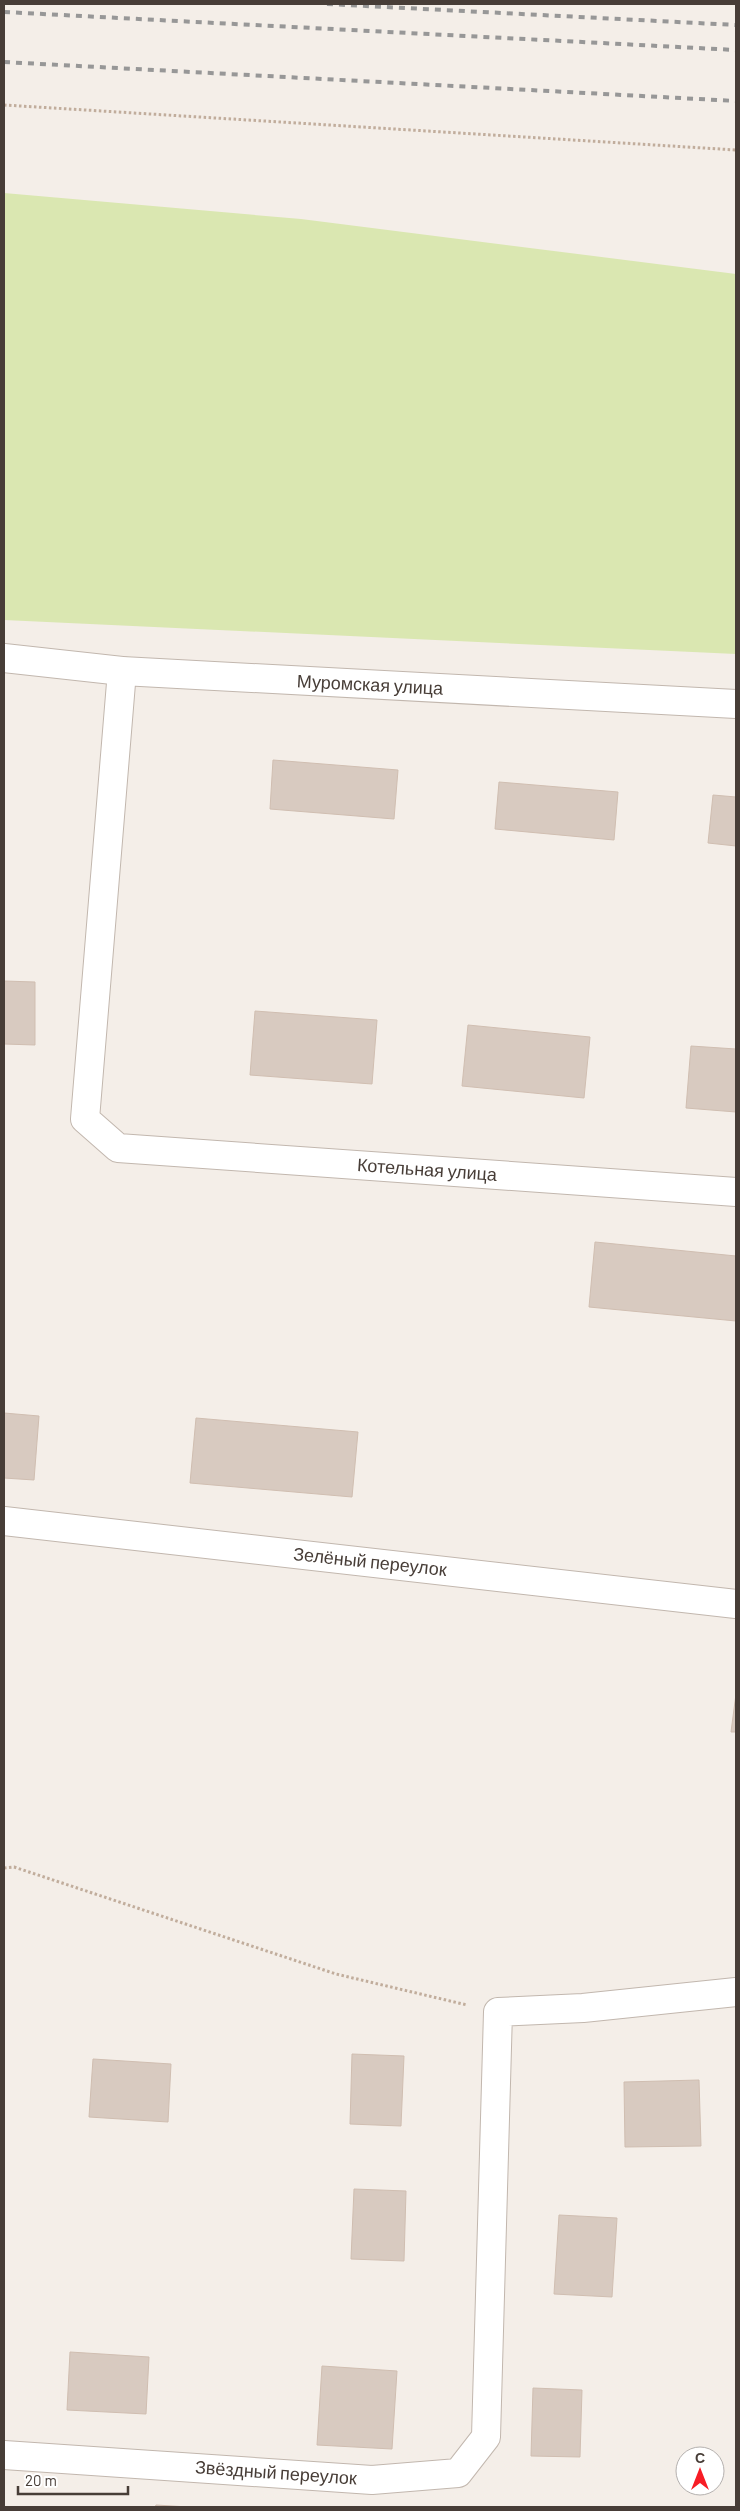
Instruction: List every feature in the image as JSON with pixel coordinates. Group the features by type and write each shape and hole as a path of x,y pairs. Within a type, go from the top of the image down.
{"street":[{"name":"Муромская улица","path":"4,658 122,672 736,704"},
{"name":"Котельная улица","path":"122,672 85,1119 118,1148 736,1192"},
{"name":"Зелёный переулок","path":"4,1521 736,1604"},
{"path":"498,2012 582,2008 736,1992"},
{"name":"Звёздный переулок","path":"4,2455 372,2480 458,2473 486,2437 498,2012"}],"path":[{"path":"4,105 736,150"},
{"path":"4,1868 14,1867 336,1974 498,2012"}],"green space":[{"path":"4,193 301,219 736,274 736,654 4,620"}],"building":[{"path":"273,760 398,770 394,819 270,809"},
{"path":"499,782 618,792 614,840 495,829"},
{"path":"713,795 736,797 736,846 708,843"},
{"path":"4,981 35,982 35,1045 4,1044"},
{"path":"255,1011 377,1020 372,1084 250,1075"},
{"path":"468,1025 590,1037 584,1098 462,1086"},
{"path":"691,1046 736,1049 736,1112 686,1108"},
{"path":"595,1242 736,1256 736,1321 589,1307"},
{"path":"4,1413 39,1416 34,1480 4,1478"},
{"path":"196,1418 358,1432 352,1497 190,1483"},
{"path":"736,1694 736,1732 731,1732"},
{"path":"352,2054 404,2056 401,2126 350,2124"},
{"path":"93,2059 171,2064 168,2122 89,2117"},
{"path":"699,2080 701,2146 625,2147 624,2082"},
{"path":"354,2189 406,2191 404,2261 351,2259"},
{"path":"559,2215 617,2218 612,2297 554,2294"},
{"path":"70,2352 149,2357 146,2414 67,2410"},
{"path":"322,2366 397,2371 392,2449 317,2445"},
{"path":"533,2388 582,2390 580,2457 531,2456"},
{"path":"156,2505 188,2507 155,2507"}],"railway":[{"path":"327,4 736,25"},
{"path":"4,12 736,50"},
{"path":"4,62 736,101"}]}
